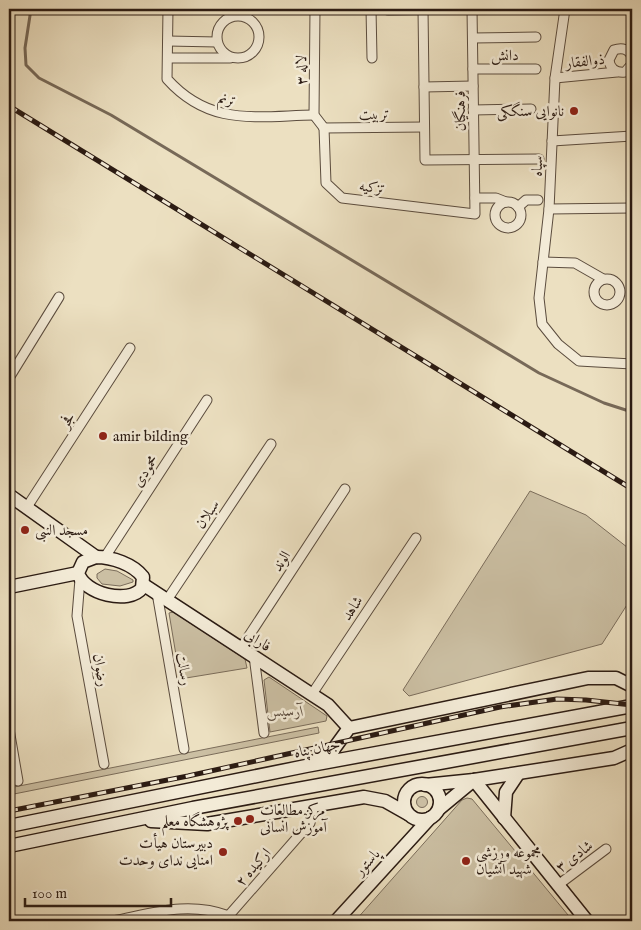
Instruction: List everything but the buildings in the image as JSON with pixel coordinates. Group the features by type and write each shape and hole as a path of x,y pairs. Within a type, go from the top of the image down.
{"street":[{"path":"168,9 168,58 231,58 245,58 256,49 259,35 254,22 242,16 228,18 219,28 217,42 220,48 231,58"},
{"name":"لاله ۳","path":"314,115 315,9"},
{"path":"371,9 372,58"},
{"path":"423,9 425,160 539,159"},
{"path":"388,10 466,9"},
{"name":"فرهنگیان","path":"472,9 475,214"},
{"name":"سپاه","path":"565,9 556,78 549,209 539,298 542,324 558,344 579,361 632,364"},
{"path":"472,38 536,37"},
{"path":"168,41 217,42"},
{"path":"632,57 629,51 622,48 612,53 610,64 617,72 625,72 632,64"},
{"name":"ترنم","path":"168,58 167,79 180,93 202,108 230,116 314,115"},
{"name":"دانش","path":"473,69 536,69"},
{"name":"ذوالفقار","path":"556,78 617,72"},
{"path":"424,86 473,86"},
{"path":"474,110 531,110"},
{"path":"314,115 324,128"},
{"name":"تربیت","path":"324,128 424,127"},
{"name":"تزکیه","path":"324,128 326,184 342,198 475,214"},
{"path":"552,141 632,136"},
{"path":"475,198 496,198 506,202 518,207 522,215 519,223 512,228 504,228 497,222 495,214 499,206 506,202"},
{"path":"518,207 526,200 538,200"},
{"path":"549,209 632,208"},
{"path":"543,262 575,263 603,279"},
{"path":"9,378 59,297"},
{"name":"فجر","path":"27,507 130,348"},
{"name":"محمودی","path":"100,557 207,400"},
{"name":"سبلان","path":"162,596 271,444"},
{"name":"الوند","path":"241,648 344,489"},
{"path":"9,494 100,557"},
{"name":"شاهد","path":"312,694 416,538"},
{"path":"79,576 83,562 100,557"},
{"name":"فارابی","path":"100,557 138,571 143,577 144,585 312,694 335,711 349,728"},
{"path":"79,576 90,590 111,594 134,594 144,585"},
{"path":"9,587 79,576"},
{"name":"رضوان","path":"79,576 77,616 104,764"},
{"name":"رسالت","path":"162,596 184,749"},
{"path":"254,656 264,733"},
{"path":"306,766 333,750 349,728 588,678 616,678 632,686"},
{"name":"جهان پناه","path":"9,826 306,766 632,706"},
{"path":"9,846 138,820 632,728"},
{"path":"9,729 18,781"},
{"path":"410,816 404,802 405,796 413,787 518,774 614,758 632,750"},
{"path":"504,818 506,792 518,774"},
{"path":"406,843 434,814 474,780"},
{"path":"474,780 588,921"},
{"path":"426,785 431,787 439,797 434,814"},
{"path":"138,820 176,824 207,824 354,797 374,797 418,820 434,814"},
{"name":"ارکیده ۲","path":"227,919 310,824 314,805"},
{"name":"پاستور","path":"336,921 406,843 410,816"},
{"name":"شادی ۳","path":"558,885 606,849"},
{"path":"113,921 195,907 212,910 227,919"}],"green space":[{"path":"530,491 586,515 632,551 632,597 602,644 409,696 403,690"},
{"path":"105,569 117,571 133,580 133,582 120,586 102,584 97,578 97,574"},
{"path":"173,612 245,659 247,668 180,679 169,613"},
{"name":"آرسیس","path":"269,677 327,716 326,721 270,732 264,680"},
{"path":"318,727 319,733 9,795 9,788"},
{"path":"422,796 428,802 422,808 416,802"},
{"name":"مجموعه ورزشی شهید آتشیان","path":"472,799 573,921 355,921 462,800"}],"waterway":[{"path":"31,9 25,48 26,65 39,78 111,115 539,373 604,403 632,412"}],"railway":[{"path":"9,106 632,489"},
{"path":"9,811 188,776 500,707 557,699 632,705"}],"place":[{"name":"نانوایی سنگکی","path":"574,111"},
{"name":"amir bilding","path":"103,436"},
{"name":"مسجد النبی","path":"25,530"},
{"name":"مرکز مطالعات آموزش انسانی","path":"250,819"},
{"name":"پژوهشگاه معلم","path":"238,821"},
{"name":"دبیرستان هیأت امنایی ندای وحدت","path":"223,852"},
{"name":"مجموعه ورزشی شهید آتشیان","path":"466,861"}]}
